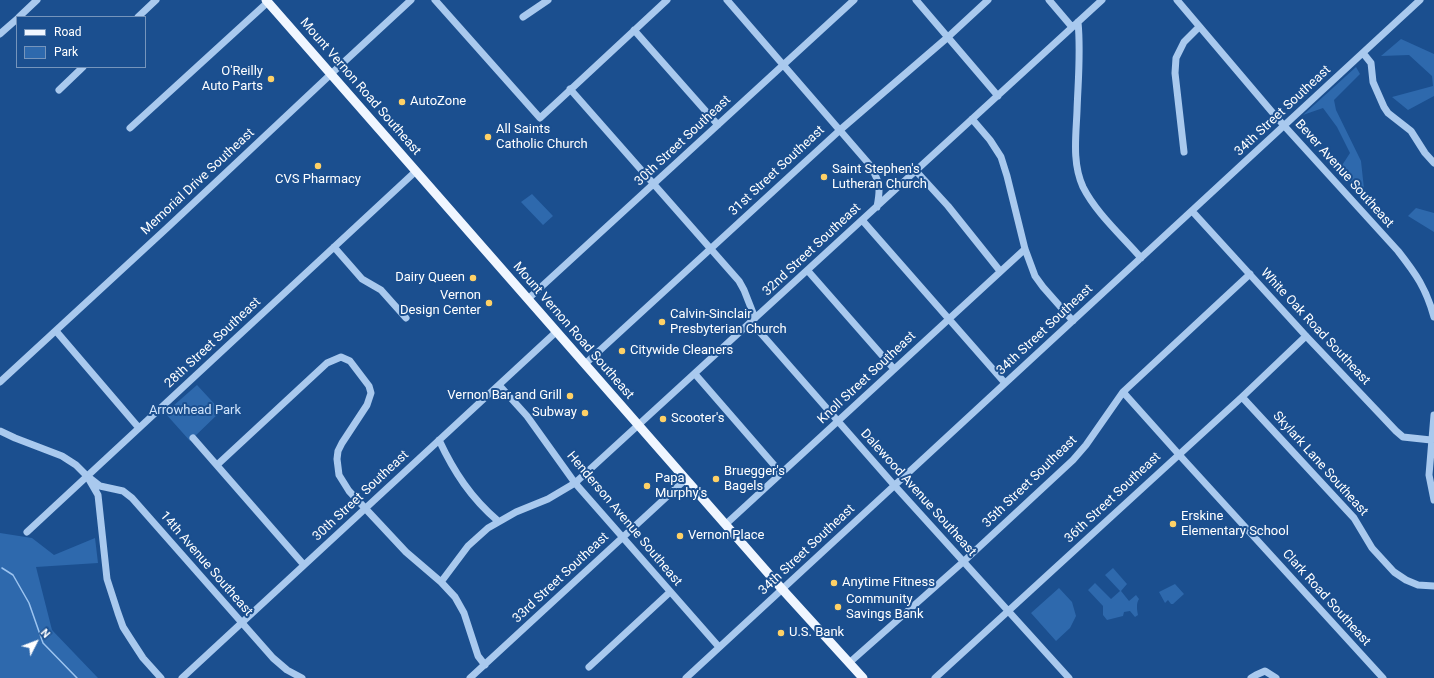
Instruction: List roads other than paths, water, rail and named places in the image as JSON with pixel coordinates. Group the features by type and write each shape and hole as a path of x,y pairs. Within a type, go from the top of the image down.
{"main road":[{"name":"Mount Vernon Road Southeast","path":"267,1 782,589 863,678"}],"street":[{"path":"20,16 37,0"},
{"path":"139,16 156,0"},
{"name":"Memorial Drive Southeast","path":"0,382 411,0"},
{"path":"435,0 540,118 666,0"},
{"path":"524,16 548,0"},
{"path":"726,0 869,164 878,178 880,191 877,207"},
{"name":"30th Street Southeast","path":"528,300 854,0"},
{"path":"916,0 998,96"},
{"name":"31st Street Southeast","path":"585,364 840,130 948,37 988,0"},
{"path":"1049,0 1075,25 1080,45 1075,153 1077,170 1082,186 1092,202 1141,258"},
{"name":"32nd Street Southeast","path":"441,582 468,546 488,528 516,512 548,499 575,483 1102,0"},
{"name":"Bever Avenue Southeast","path":"1177,0 1284,125 1415,272 1425,292 1434,317"},
{"name":"34th Street Southeast","path":"686,678 1420,0"},
{"path":"130,128 267,1"},
{"path":"0,34 16,20"},
{"path":"1184,152 1175,73 1176,58 1184,42 1199,27"},
{"path":"634,30 718,125"},
{"path":"1363,53 1371,63 1373,82 1384,107 1388,113 1410,131 1434,163"},
{"path":"59,90 82,68"},
{"name":"Dalewood Avenue Southeast","path":"570,89 739,281 744,290 753,320 838,421 963,562 1069,678"},
{"path":"972,119 990,140 1001,157 1025,249 1035,276 1073,320"},
{"name":"28th Street Southeast","path":"26,532 416,171"},
{"path":"916,171 948,206 1000,271"},
{"name":"White Oak Road Southeast","path":"1192,211 1306,336 1396,431 1403,437 1431,440"},
{"path":"862,220 1005,383"},
{"path":"334,248 362,279 381,290 406,318"},
{"name":"Knoll Street Southeast","path":"726,524 1025,249"},
{"path":"808,271 894,370"},
{"name":"35th Street Southeast","path":"849,663 963,562 1073,460 1086,446 1124,392 1250,274"},
{"path":"56,331 139,428"},
{"name":"30th Street Southeast","path":"182,678 556,332"},
{"name":"36th Street Southeast","path":"935,678 1242,397 1306,336"},
{"path":"217,465 327,363 342,357 350,362 370,386 371,393 367,405 338,451 337,459 339,475 343,484 406,552 441,582 455,597 464,613 478,656 485,665"},
{"path":"695,374 781,473"},
{"name":"Henderson Avenue Southeast","path":"499,385 527,416 575,483 719,647"},
{"name":"Clark Road Southeast","path":"1124,392 1178,454 1383,678"},
{"name":"Skylark Lane Southeast","path":"1242,397 1354,518 1372,548 1394,572 1406,580 1418,585 1434,586"},
{"path":"1434,415 1429,475 1434,500"},
{"path":"0,431 62,456 76,465 87,476 98,495 107,579 123,627 144,658 161,678"},
{"path":"193,438 304,564"},
{"path":"439,440 458,476 480,504 498,521"},
{"name":"14th Avenue Southeast","path":"87,476 100,486 123,491 132,498 273,658 287,670 301,678"},
{"name":"33rd Street Southeast","path":"470,678 686,479"},
{"path":"589,667 670,592"},
{"path":"1251,678 1265,672 1276,678"}],"waterway":[{"path":"2,568 13,575 29,603 43,643 77,678"}],"place":[{"name":"O'Reilly Auto Parts","path":"271,79"},
{"name":"AutoZone","path":"402,102"},
{"name":"All Saints Catholic Church","path":"488,137"},
{"name":"CVS Pharmacy","path":"318,166"},
{"name":"Saint Stephen's Lutheran Church","path":"824,177"},
{"name":"Dairy Queen","path":"473,278"},
{"name":"Vernon Design Center","path":"489,303"},
{"name":"Calvin-Sinclair Presbyterian Church","path":"662,322"},
{"name":"Citywide Cleaners","path":"622,351"},
{"name":"Vernon Bar and Grill","path":"570,396"},
{"name":"Subway","path":"585,413"},
{"name":"Scooter's","path":"663,419"},
{"name":"Bruegger's Bagels","path":"716,479"},
{"name":"Papa Murphy's","path":"647,486"},
{"name":"Erskine Elementary School","path":"1173,524"},
{"name":"Vernon Place","path":"680,536"},
{"name":"Anytime Fitness","path":"834,583"},
{"name":"Community Savings Bank","path":"838,607"},
{"name":"U.S. Bank","path":"781,633"}],"park label":[{"name":"Arrowhead Park","path":"195,411"}]}
